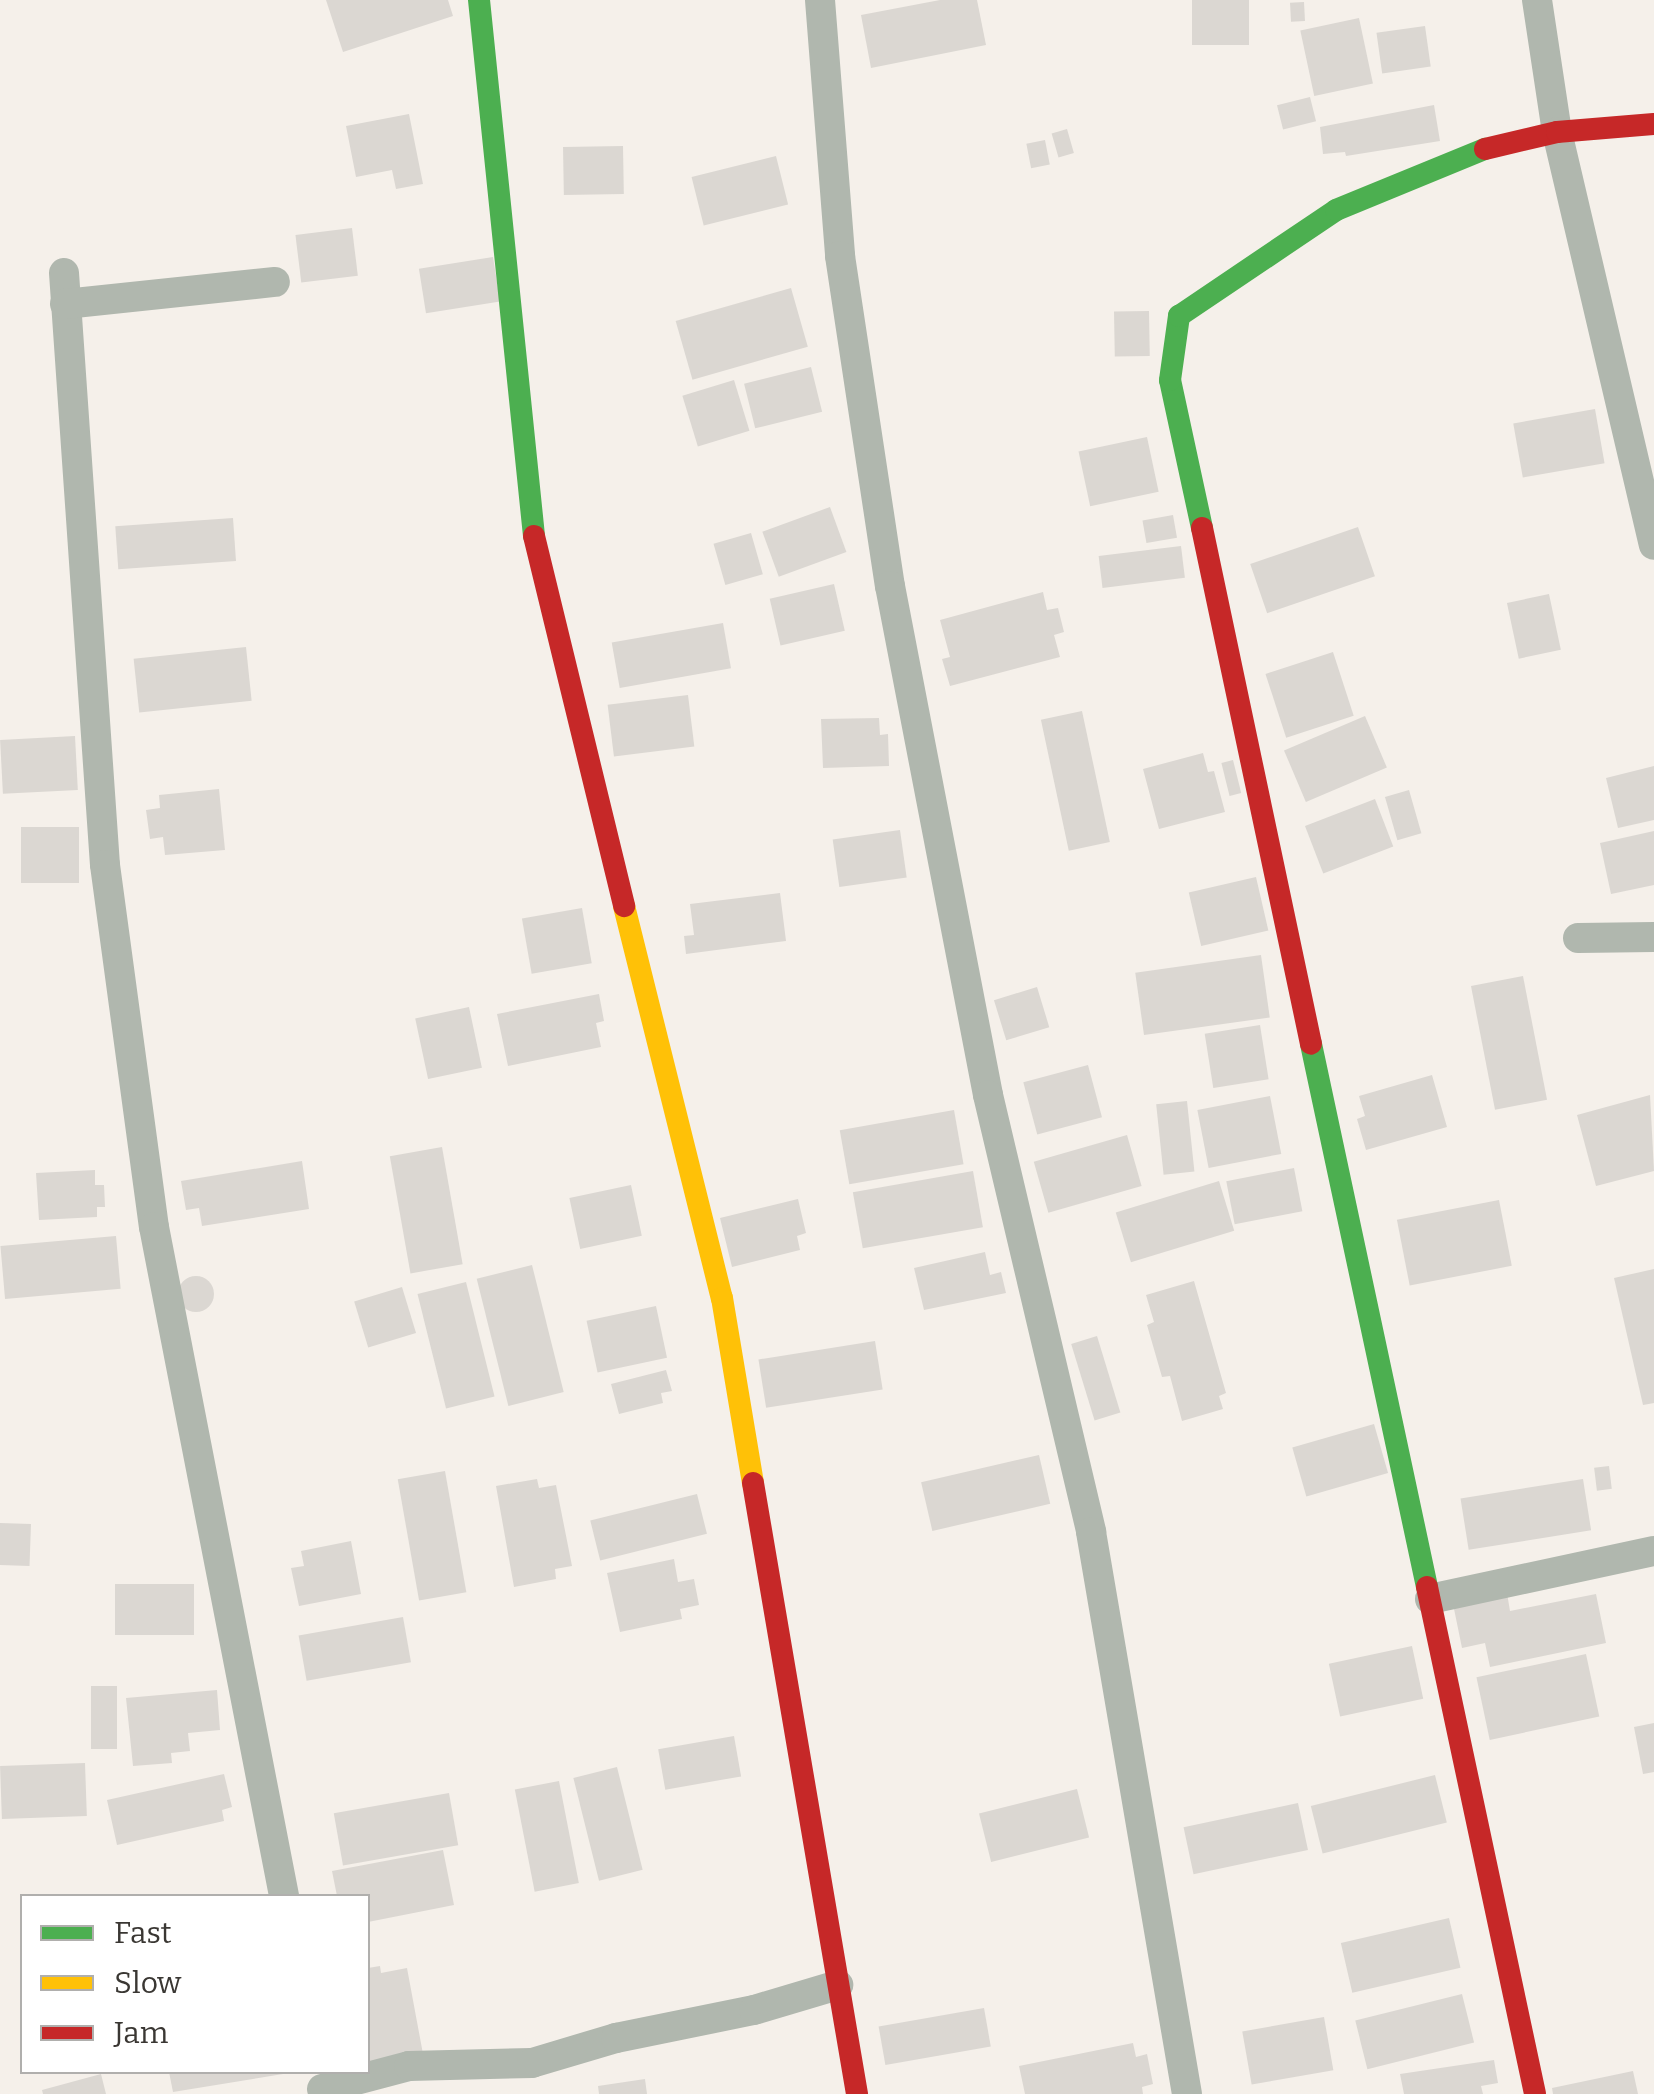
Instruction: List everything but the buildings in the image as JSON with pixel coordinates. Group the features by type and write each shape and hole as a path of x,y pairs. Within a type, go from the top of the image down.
{"street":[{"path":"479,0 538,560 722,1298 856,2094"},
{"path":"820,0 840,256 890,586 988,1095 1090,1532 1188,2094"},
{"path":"1537,0 1558,132 1654,545"},
{"path":"1535,2094 1170,380 1179,316 1336,210 1499,143 1558,132 1654,124"},
{"path":"275,282 64,288 105,865 154,1227 284,1894"},
{"path":"1578,938 1654,937"},
{"path":"1430,1599 1654,1551"},
{"path":"321,2085 410,2066 532,2063 616,2038 754,2010 838,1984"}],"traffic: fast":[{"path":"479,0 534,536"},
{"path":"1202,528 1170,380 1179,316 1336,210 1485,149"},
{"path":"1311,1044 1427,1587"}],"traffic: slow":[{"path":"624,906 722,1298 753,1483"}],"traffic: jam":[{"path":"1485,149 1557,132 1654,124"},
{"path":"1202,528 1311,1044"},
{"path":"534,536 624,906"},
{"path":"753,1483 857,2094"},
{"path":"1427,1587 1535,2094"}]}
